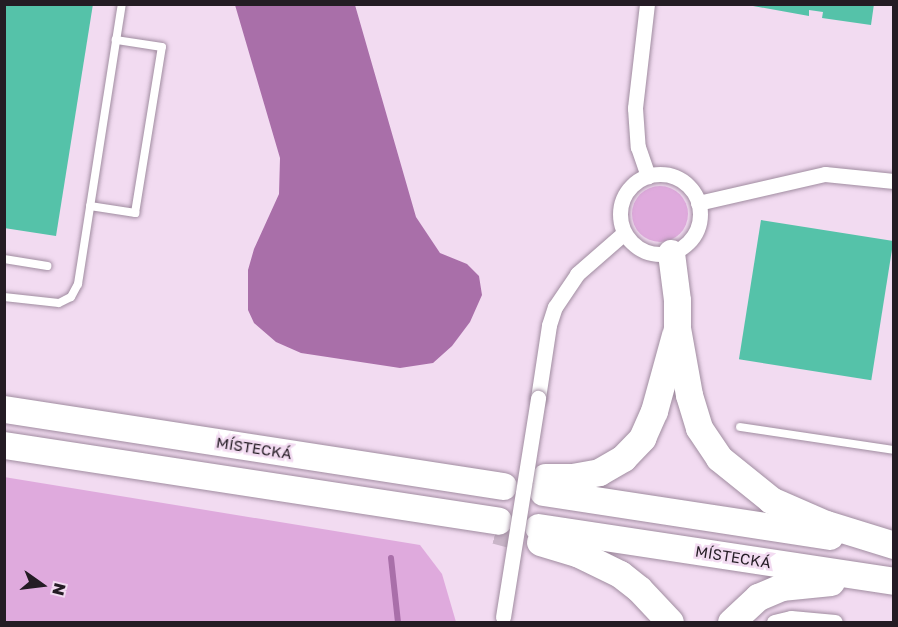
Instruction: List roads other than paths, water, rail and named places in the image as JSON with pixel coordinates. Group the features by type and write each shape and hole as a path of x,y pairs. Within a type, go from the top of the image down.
{"highway":[{"path":"671,253 677,300 677,328 689,395 699,428 719,458 771,500 826,524 894,545"},
{"path":"677,328 654,411 642,438 622,458 599,472 544,484 894,545"},
{"name":"MÍSTECKÁ","path":"4,409 416,473 504,481"},
{"path":"4,445 429,511 497,526"},
{"name":"MÍSTECKÁ","path":"670,622 639,589 620,574 537,534 894,582"},
{"path":"731,622 758,597 781,587 834,582 894,582"}],"street":[{"path":"647,4 635,108 638,147 648,176"},
{"path":"698,203 825,174 894,181"},
{"path":"648,176 673,176 684,182 698,203 700,215 698,228 692,239 671,253 649,253 631,242 624,233 620,210 623,199 629,189 648,176"},
{"path":"503,620 549,325 555,307 578,274 624,233"},
{"path":"774,622 791,618 835,622"}],"lane":[{"path":"4,297 59,303 71,297 78,284 122,4"},
{"path":"90,206 135,213 162,47 116,40"},
{"path":"4,259 47,266"},
{"path":"740,427 894,450"}],"waterway":[{"path":"391,558 398,622"}],"tunnel":[{"path":"496,530 536,541"}]}
